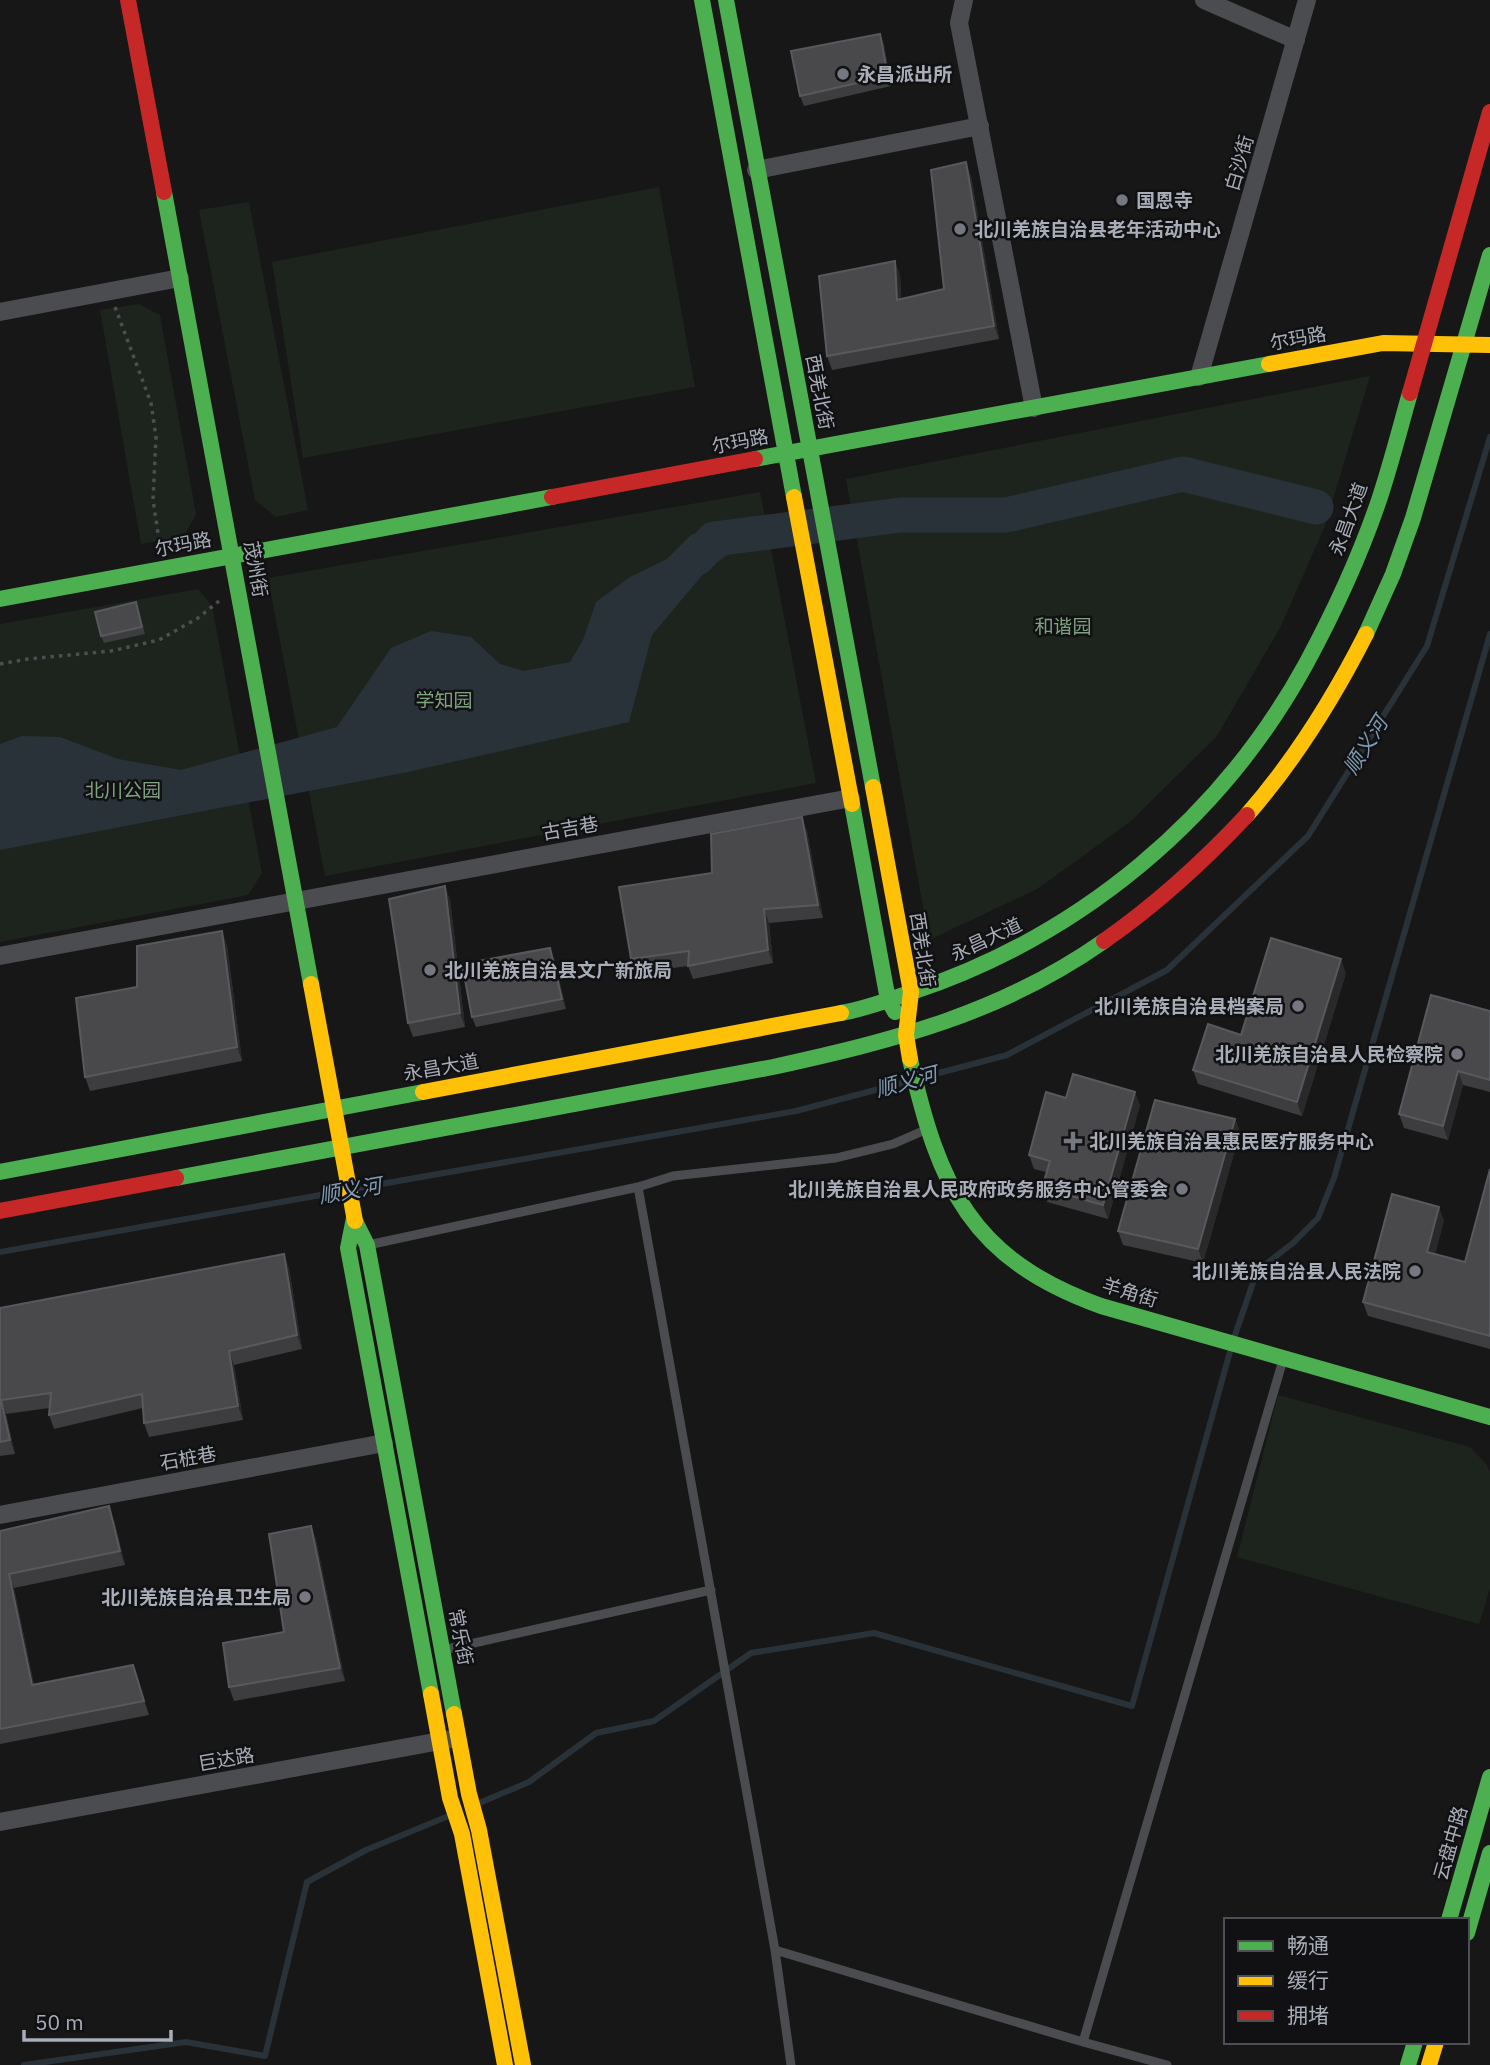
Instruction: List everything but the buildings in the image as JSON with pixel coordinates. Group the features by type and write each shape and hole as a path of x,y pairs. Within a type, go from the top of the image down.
{"main road":[{"name":"茂州街","path":"128,0 342,1146"},
{"path":"702,0 888,1000 906,1035"},
{"name":"西羌北街","path":"726,0 911,992 906,1035"},
{"name":"永昌大道","path":"0,1172 853,1011 998,959 1055,929 1154,855 1196,814 1237,769 1272,723 1301,675 1357,559 1379,500 1490,112"},
{"path":"0,1211 773,1067 860,1048 949,1021 1014,995 1076,962 1180,885 1224,842 1304,745 1335,695 1365,638 1416,512 1490,254"},
{"name":"尔玛路","path":"0,599 1383,343 1490,345"},
{"name":"羊角街","path":"906,1035 924,1121 947,1181 965,1212 1012,1261 1073,1296 1490,1418"},
{"name":"常乐街","path":"342,1146 354,1218 367,1245 469,1794 479,1830 523,2065"},
{"name":"常乐街","path":"354,1218 348,1248 439,1741 450,1798 461,1834 505,2065"},
{"name":"云盘中路","path":"1451,1918 1490,1777"},
{"path":"1469,1926 1490,1853"},
{"path":"1408,2065 1414,2044"},
{"path":"1429,2065 1435,2044"}],"street":[{"path":"964,0 960,23 1034,408"},
{"path":"1204,0 1296,40"},
{"name":"白沙街","path":"1199,377 1307,0"},
{"path":"757,170 980,126"},
{"path":"0,312 180,278"},
{"name":"古吉巷","path":"0,956 851,798"},
{"name":"石桩巷","path":"0,1514 384,1443"},
{"name":"巨达路","path":"0,1822 459,1737"}],"lane":[{"path":"367,1245 638,1187 673,1175 836,1158 893,1144 924,1121"},
{"path":"638,1187 775,1950 792,2065"},
{"path":"1083,2042 1283,1359"},
{"path":"442,1650 711,1590"},
{"path":"775,1950 1167,2065"}],"path":[{"path":"111,291 151,403 156,438 153,500 163,569"},
{"path":"0,664 111,650 159,640 198,618 238,588"}],"green space":[{"path":"659,187 695,387 303,458 272,262"},
{"path":"249,202 308,510 276,517 255,500 199,210"},
{"path":"139,304 160,315 196,514 184,536 141,544 100,310"},
{"name":"和谐园","path":"1370,376 1325,526 1281,626 1217,736 1130,822 1037,889 929,940 846,479"},
{"name":"学知园","path":"760,492 816,783 325,876 268,578"},
{"name":"北川公园","path":"198,589 212,606 262,873 248,895 0,942 0,624"},
{"path":"1278,1395 1470,1447 1486,1464 1490,1472 1490,1588 1479,1624 1237,1557"}],"shaded area":[{"path":"728,523 738,546 704,573 652,635 629,722 408,772 0,850 0,744 22,736 60,737 118,759 181,770 337,727 391,648 431,631 471,637 500,664 524,671 570,662 583,640 596,602 630,577 667,559 691,535"}],"waterway":[{"name":"顺义河","path":"920,1078 1007,1055 1167,970 1308,836 1427,646 1490,437"},
{"path":"697,558 714,539 901,515 1006,515 1183,474 1316,507"},
{"path":"1234,1338 1257,1271 1293,1243 1318,1218 1334,1178 1490,634"},
{"name":"顺义河","path":"353,1189 796,1111 909,1081"},
{"name":"顺义河","path":"0,1252 343,1191"},
{"path":"477,1804 529,1782 596,1733 654,1721 751,1653 874,1633 1132,1706 1231,1348"},
{"path":"24,2065 186,2042 265,2056 307,1882 366,1850 451,1815"}],"traffic: fast":[{"path":"702,0 794,497"},
{"path":"726,0 873,787"},
{"path":"164,192 311,984"},
{"path":"1366,634 1393,574 1413,518 1490,255"},
{"path":"755,459 1269,364"},
{"path":"841,1013 886,1001 974,968 1032,939 1088,904 1140,865 1188,821 1232,773 1272,720 1306,664 1346,583 1372,521 1410,393"},
{"path":"0,599 552,497"},
{"path":"852,804 888,1000 895,1012"},
{"path":"176,1178 773,1067 862,1046 904,1035 986,1006 1026,988 1104,941"},
{"path":"910,1059 934,1145 949,1181 968,1213 991,1241 1020,1266 1057,1287 1101,1306 1490,1417"},
{"path":"0,1172 423,1092"},
{"path":"354,1218 348,1248 431,1694"},
{"path":"355,1221 367,1245 454,1714"},
{"path":"1450,1918 1490,1777"},
{"path":"1469,1926 1490,1853"},
{"path":"1408,2065 1414,2044"}],"traffic: slow":[{"path":"1269,364 1383,343 1490,345"},
{"path":"794,497 852,804"},
{"path":"1247,815 1312,728 1366,634"},
{"path":"873,787 911,992 906,1035 910,1059"},
{"path":"311,984 355,1221"},
{"path":"423,1092 841,1013"},
{"path":"431,1694 450,1798 462,1834 505,2065"},
{"path":"454,1714 469,1794 479,1830 523,2065"},
{"path":"1429,2065 1435,2044"}],"traffic: jam":[{"path":"128,0 164,192"},
{"path":"1410,393 1490,112"},
{"path":"552,497 755,459"},
{"path":"1104,941 1179,882 1247,815"},
{"path":"0,1211 176,1178"}],"place":[{"name":"永昌派出所","path":"843,74"},
{"name":"国恩寺","path":"1122,200"},
{"name":"北川羌族自治县老年活动中心","path":"960,229"},
{"name":"北川羌族自治县文广新旅局","path":"430,970"},
{"name":"北川羌族自治县档案局","path":"1298,1006"},
{"name":"北川羌族自治县人民检察院","path":"1457,1054"},
{"name":"北川羌族自治县惠民医疗服务中心","path":"1073,1141"},
{"name":"北川羌族自治县人民政府政务服务中心管委会","path":"1182,1189"},
{"name":"北川羌族自治县人民法院","path":"1415,1271"},
{"name":"北川羌族自治县卫生局","path":"305,1597"}]}
